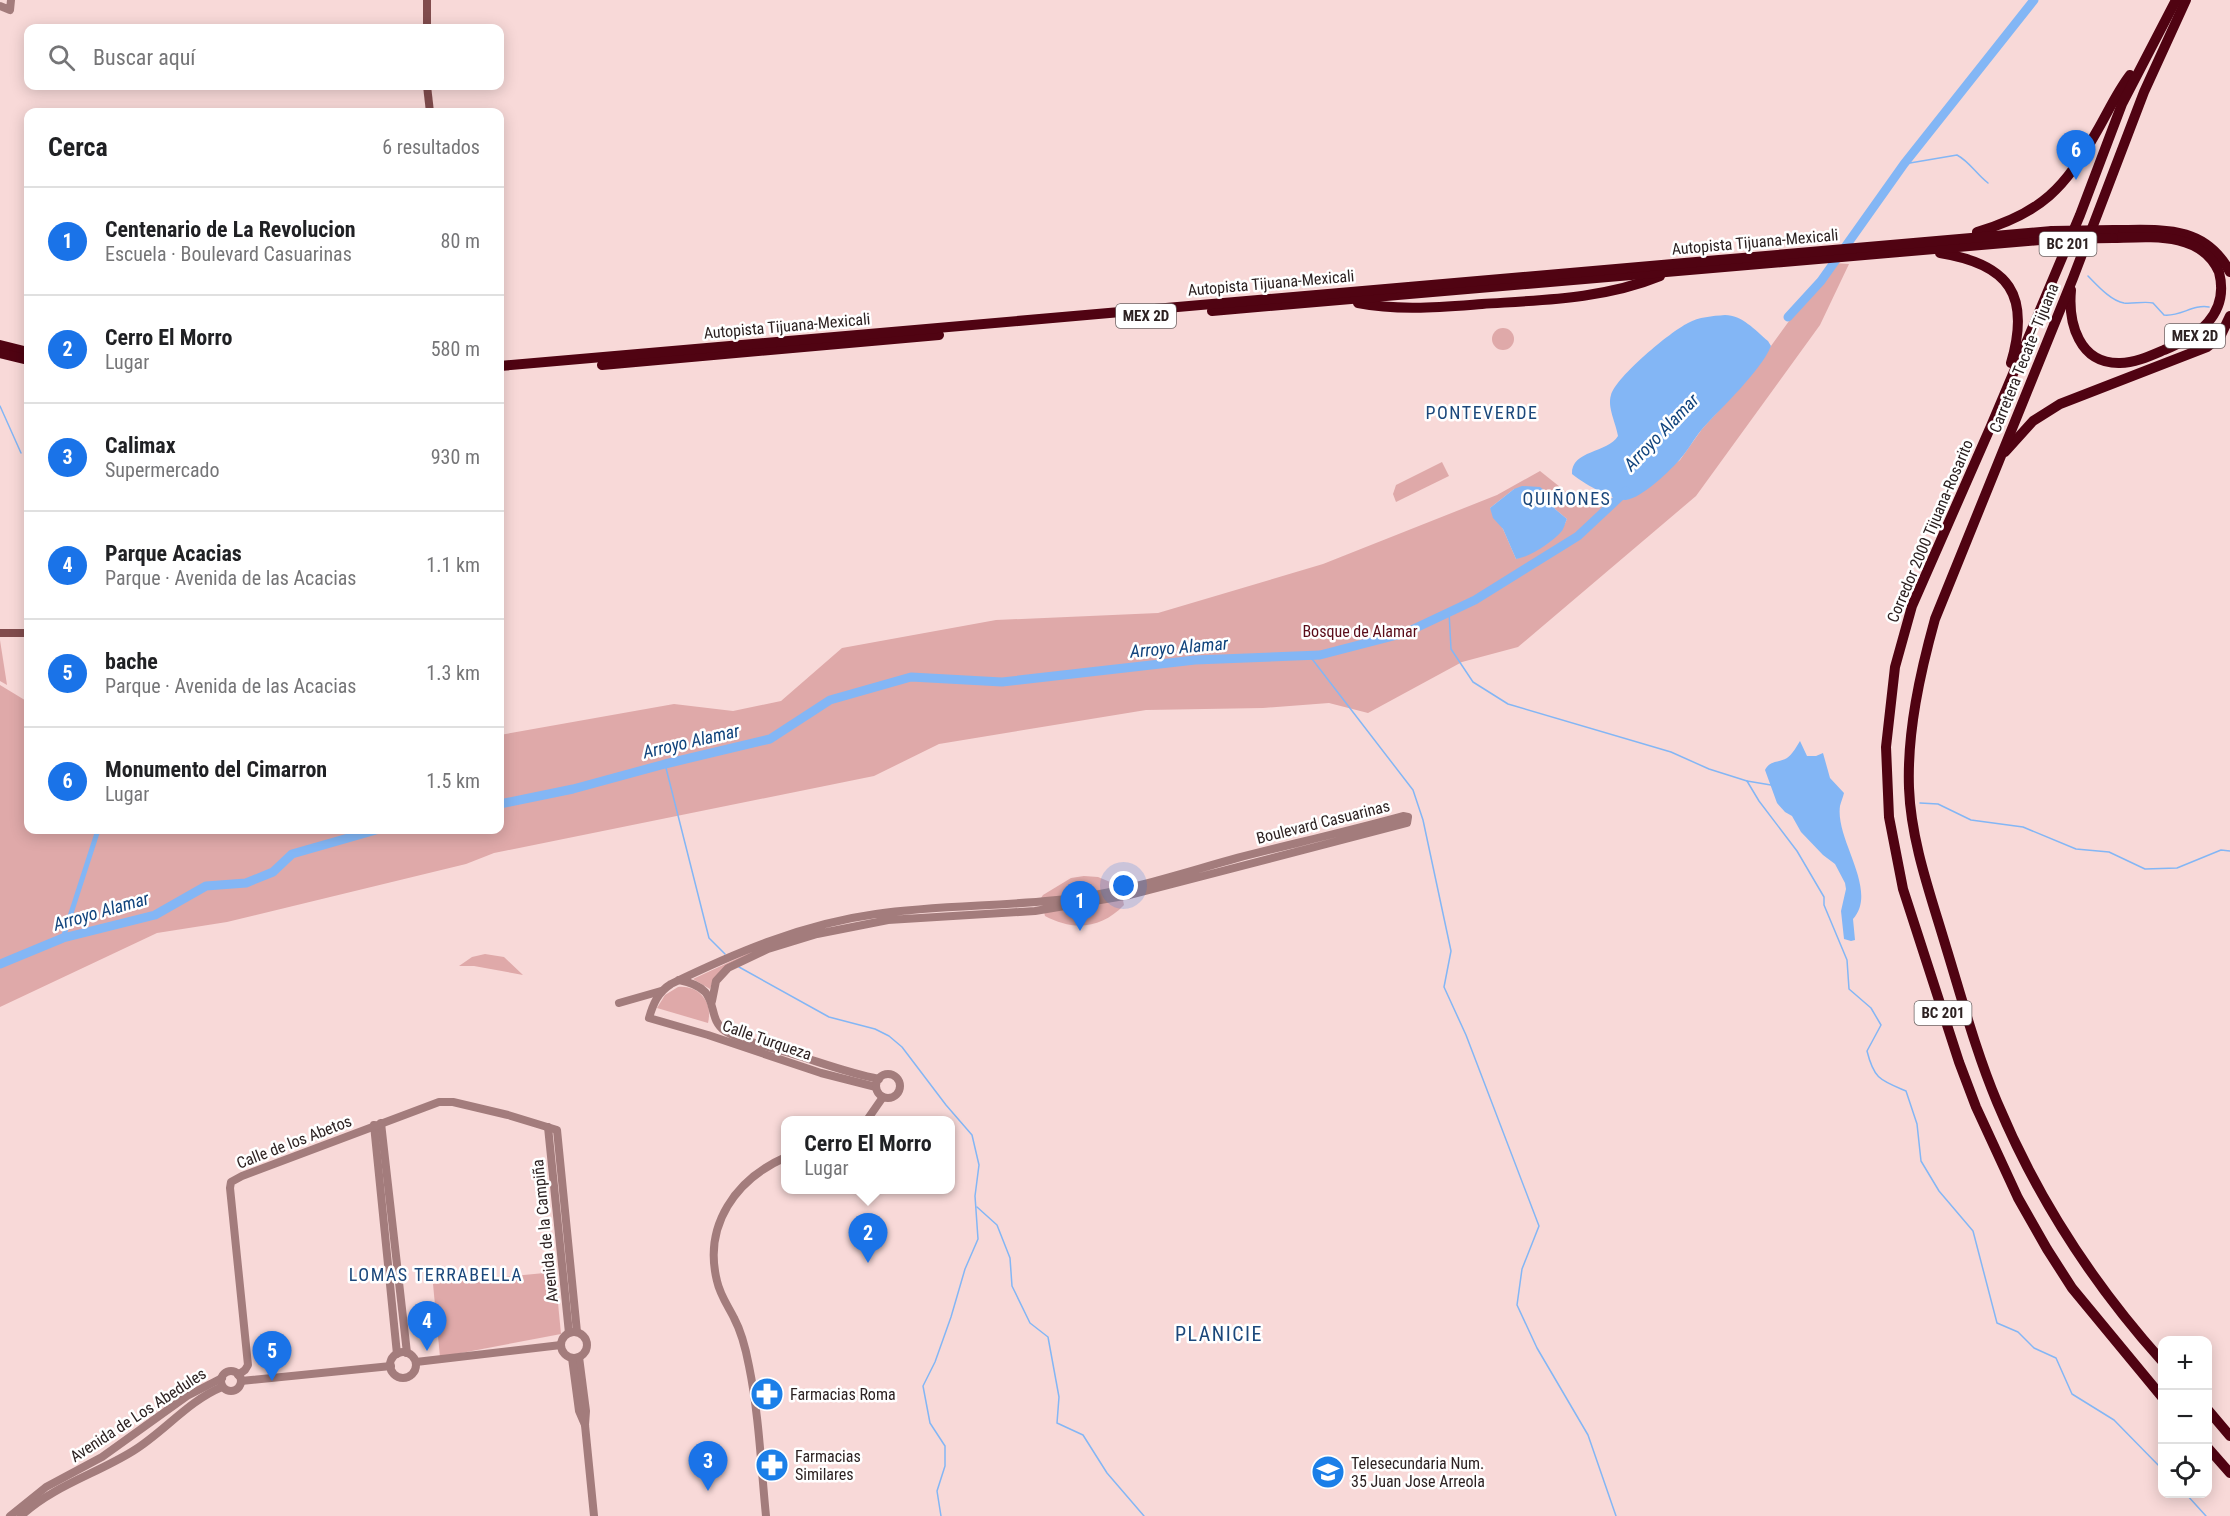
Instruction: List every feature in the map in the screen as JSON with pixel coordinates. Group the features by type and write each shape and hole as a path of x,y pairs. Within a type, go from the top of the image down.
{"highway":[{"name":"MEX 2D","path":"1937,240 1998,226 2021,216 2052,195 2076,167 2126,81 2139,67 2176,0"},
{"name":"Carretera Tecate–Tijuana","path":"1997,462 2073,278 2144,92 2186,0"},
{"name":"Corredor 2000 Tijuana-Rosarito","path":"2139,67 1994,420 1915,597 1895,667 1886,747 1889,817 1903,889 1959,1062 1976,1107 2008,1178 2047,1249 2072,1288 2158,1391"},
{"path":"2114,234 2157,230 2186,233 2214,249 2230,272"},
{"name":"MEX 2D","path":"1911,248 2052,235 2114,234 2184,242 2203,251 2216,266 2223,288 2222,305 2209,325 2181,343 2136,361 2119,363 2106,361 2087,349 2075,334 2070,312 2073,278"},
{"path":"1937,240 2052,235"},
{"name":"Autopista Tijuana-Mexicali","path":"504,366 1911,248 1937,240"},
{"path":"1911,248 1978,262 1996,273 2014,295 2019,308 2019,334 1994,420"},
{"name":"Autopista Tijuana-Mexicali","path":"504,373 1671,272 1791,258"},
{"path":"1343,300 1369,305 1414,308 1514,302 1604,293 1629,288 1671,272"},
{"path":"1997,462 2025,428 2043,414 2060,404 2207,347 2223,332 2230,316"},
{"path":"0,345 24,351"},
{"path":"0,354 24,359"},
{"name":"BC 201","path":"1997,462 1935,619 1921,673 1910,755 1909,789 1913,824 1938,921 1979,1055 2016,1145 2066,1236 2118,1309 2158,1354"},
{"path":"2212,1415 2230,1436"},
{"path":"2212,1453 2230,1473"}],"main road":[{"path":"427,24 428,0"},
{"path":"427,90 430,108"},
{"path":"0,633 24,633"}],"street":[{"path":"5,9 10,0"},
{"name":"Boulevard Casuarinas","path":"619,1003 661,991 680,980 755,950 830,922 877,914 1043,902 1112,891 1403,816 1408,817 1407,823 1130,895 1035,911 919,916 868,922 755,950 720,974 714,985 712,1001"},
{"path":"680,980 698,986 712,1001"},
{"name":"Calle Turqueza","path":"661,991 649,1018 821,1073 877,1083"},
{"name":"Calle Turqueza","path":"712,1001 716,1016 725,1031 877,1083"},
{"path":"885,1075 890,1075 899,1083 898,1090 891,1097 883,1097 878,1093 877,1083 885,1075"},
{"path":"870,1116 883,1097"},
{"name":"Calle de los Abetos","path":"240,1378 248,1365 230,1184 242,1176 432,1104 445,1102 508,1115 557,1130"},
{"path":"378,1124 406,1353"},
{"path":"378,1124 398,1354"},
{"name":"Avenida de la Campiña","path":"548,1127 573,1332"},
{"name":"Avenida de la Campiña","path":"557,1130 573,1332"},
{"path":"766,1516 756,1410 747,1356 735,1319 723,1300 717,1282 714,1250 722,1217 741,1187 761,1169 781,1159"},
{"path":"573,1332 585,1338 587,1344 586,1351 576,1358 564,1354 561,1345 563,1338 573,1332"},
{"path":"416,1362 561,1345"},
{"path":"406,1353 413,1356 416,1362 412,1374 405,1378 393,1373 391,1366 393,1357 406,1353"},
{"path":"576,1358 581,1401 579,1411 585,1425 594,1516"},
{"path":"240,1378 238,1389 232,1391 222,1387 222,1378 230,1371 240,1378 391,1366"},
{"name":"Avenida de Los Abedules","path":"10,1516 55,1481 94,1461 187,1396 222,1378"},
{"name":"Avenida de Los Abedules","path":"21,1516 58,1489 134,1451 192,1405 213,1390 222,1387"},
{"path":"127,1440 134,1451"}],"green space":[{"name":"Bosque de Alamar","path":"1834,263 1849,264 1820,325 1696,496 1518,647 1462,662 1368,713 1329,703 1263,708 1146,710 939,744 874,776 494,853 466,864 227,922 157,933 0,1007 0,685 24,700 24,834 504,834 504,734 674,704 733,711 781,701 842,648 996,620 1158,613 1323,564 1497,495 1540,471 1580,503 1629,499 1680,460 1702,429 1745,382","holes":["1514,489 1549,494 1555,509 1567,519 1563,527 1539,548 1516,559 1503,529 1490,508"]},
{"path":"1503,328 1511,331 1514,339 1511,347 1503,350 1495,347 1492,339 1495,331"},
{"path":"1442,462 1449,476 1396,502 1393,494 1396,485"},
{"path":"0,640 7,685 0,681"},
{"path":"1098,877 1120,886 1124,905 1106,919 1086,925 1066,924 1045,916 1041,898 1043,895 1071,878"},
{"path":"751,952 752,954 714,978 710,989 693,979"},
{"path":"485,954 504,957 523,975 474,966 459,966 472,957"},
{"path":"678,987 692,989 703,996 708,1008 708,1023 657,1008 665,995"},
{"path":"555,1272 561,1334 440,1357 433,1284"}],"water":[{"path":"1725,315 1748,324 1771,346 1750,378 1703,428 1676,463 1648,489 1626,500 1606,494 1572,474 1577,460 1613,442 1618,436 1611,410 1611,395 1633,366 1688,323 1710,316"},
{"path":"1522,486 1540,487 1549,494 1555,509 1567,519 1562,531 1552,541 1516,559 1503,529 1493,518 1490,508 1514,489"},
{"path":"1800,741 1807,756 1823,753 1830,778 1844,793 1840,806 1840,819 1859,879 1861,894 1860,907 1853,919 1855,940 1844,939 1841,911 1846,889 1835,864 1801,832 1792,816 1777,803 1765,770 1772,763 1789,757"}],"waterway":[{"name":"Arroyo Alamar","path":"1788,317 1821,281 1904,164 2034,0"},
{"path":"1904,164 1957,155 1988,183"},
{"path":"2088,276 2104,292 2119,302 2153,303 2164,315 2176,314 2197,307 2209,307"},
{"path":"0,406 21,453"},
{"name":"Arroyo Alamar","path":"504,803 573,789 770,739 830,700 911,677 1002,682 1195,660 1320,655 1405,633 1475,600 1578,536 1626,491"},
{"path":"1449,612 1451,649 1473,682 1508,704 1671,752 1709,769 1747,781 1759,801 1797,851 1824,897 1824,905 1847,960 1849,989 1871,1008 1881,1025 1867,1051 1872,1068 1884,1081 1906,1091 1917,1124 1921,1161 1939,1191 1973,1231 1997,1323 2018,1332 2034,1348 2056,1358 2072,1394 2114,1420 2158,1465"},
{"path":"1309,655 1413,790 1423,820 1451,951 1444,987 1466,1035 1539,1226 1522,1269 1517,1305 1537,1348 1588,1435 1616,1516"},
{"path":"665,764 709,938 725,954"},
{"path":"1747,781 1771,785"},
{"path":"1920,803 1938,804 1971,820 2023,827 2076,849 2109,852 2145,869 2177,868 2221,850 2230,851"},
{"path":"63,938 97,834"},
{"name":"Arroyo Alamar","path":"0,964 63,938 155,915 206,886 246,883 273,872 292,854 362,834"},
{"path":"739,967 829,1017 875,1029 889,1036 902,1047 972,1135 979,1165 975,1196 978,1239 965,1269 935,1362 923,1386 930,1423 945,1446 945,1466 937,1491 941,1516"},
{"path":"977,1207 997,1225 1010,1258 1012,1286 1030,1323 1048,1337 1059,1397 1057,1423 1083,1435 1107,1473 1144,1516"},
{"path":"2190,1498 2206,1516"}],"place":[{"name":"Monumento del Cimarron","path":"2076,180"},
{"name":"Centenario de La Revolucion","path":"1080,931"},
{"name":"Cerro El Morro","path":"868,1263"},
{"name":"Parque Acacias","path":"427,1351"},
{"name":"bache","path":"272,1381"},
{"name":"Farmacias Roma","path":"767,1394"},
{"name":"Farmacias Similares","path":"772,1465"},
{"name":"Telesecundaria Num. 35 Juan Jose Arreola","path":"1328,1472"},
{"name":"Calimax","path":"708,1491"}],"district":[{"name":"PONTEVERDE","path":"1482,412"},
{"name":"QUIÑONES","path":"1567,498"},
{"name":"LOMAS TERRABELLA","path":"436,1274"},
{"name":"PLANICIE","path":"1219,1334"}]}
